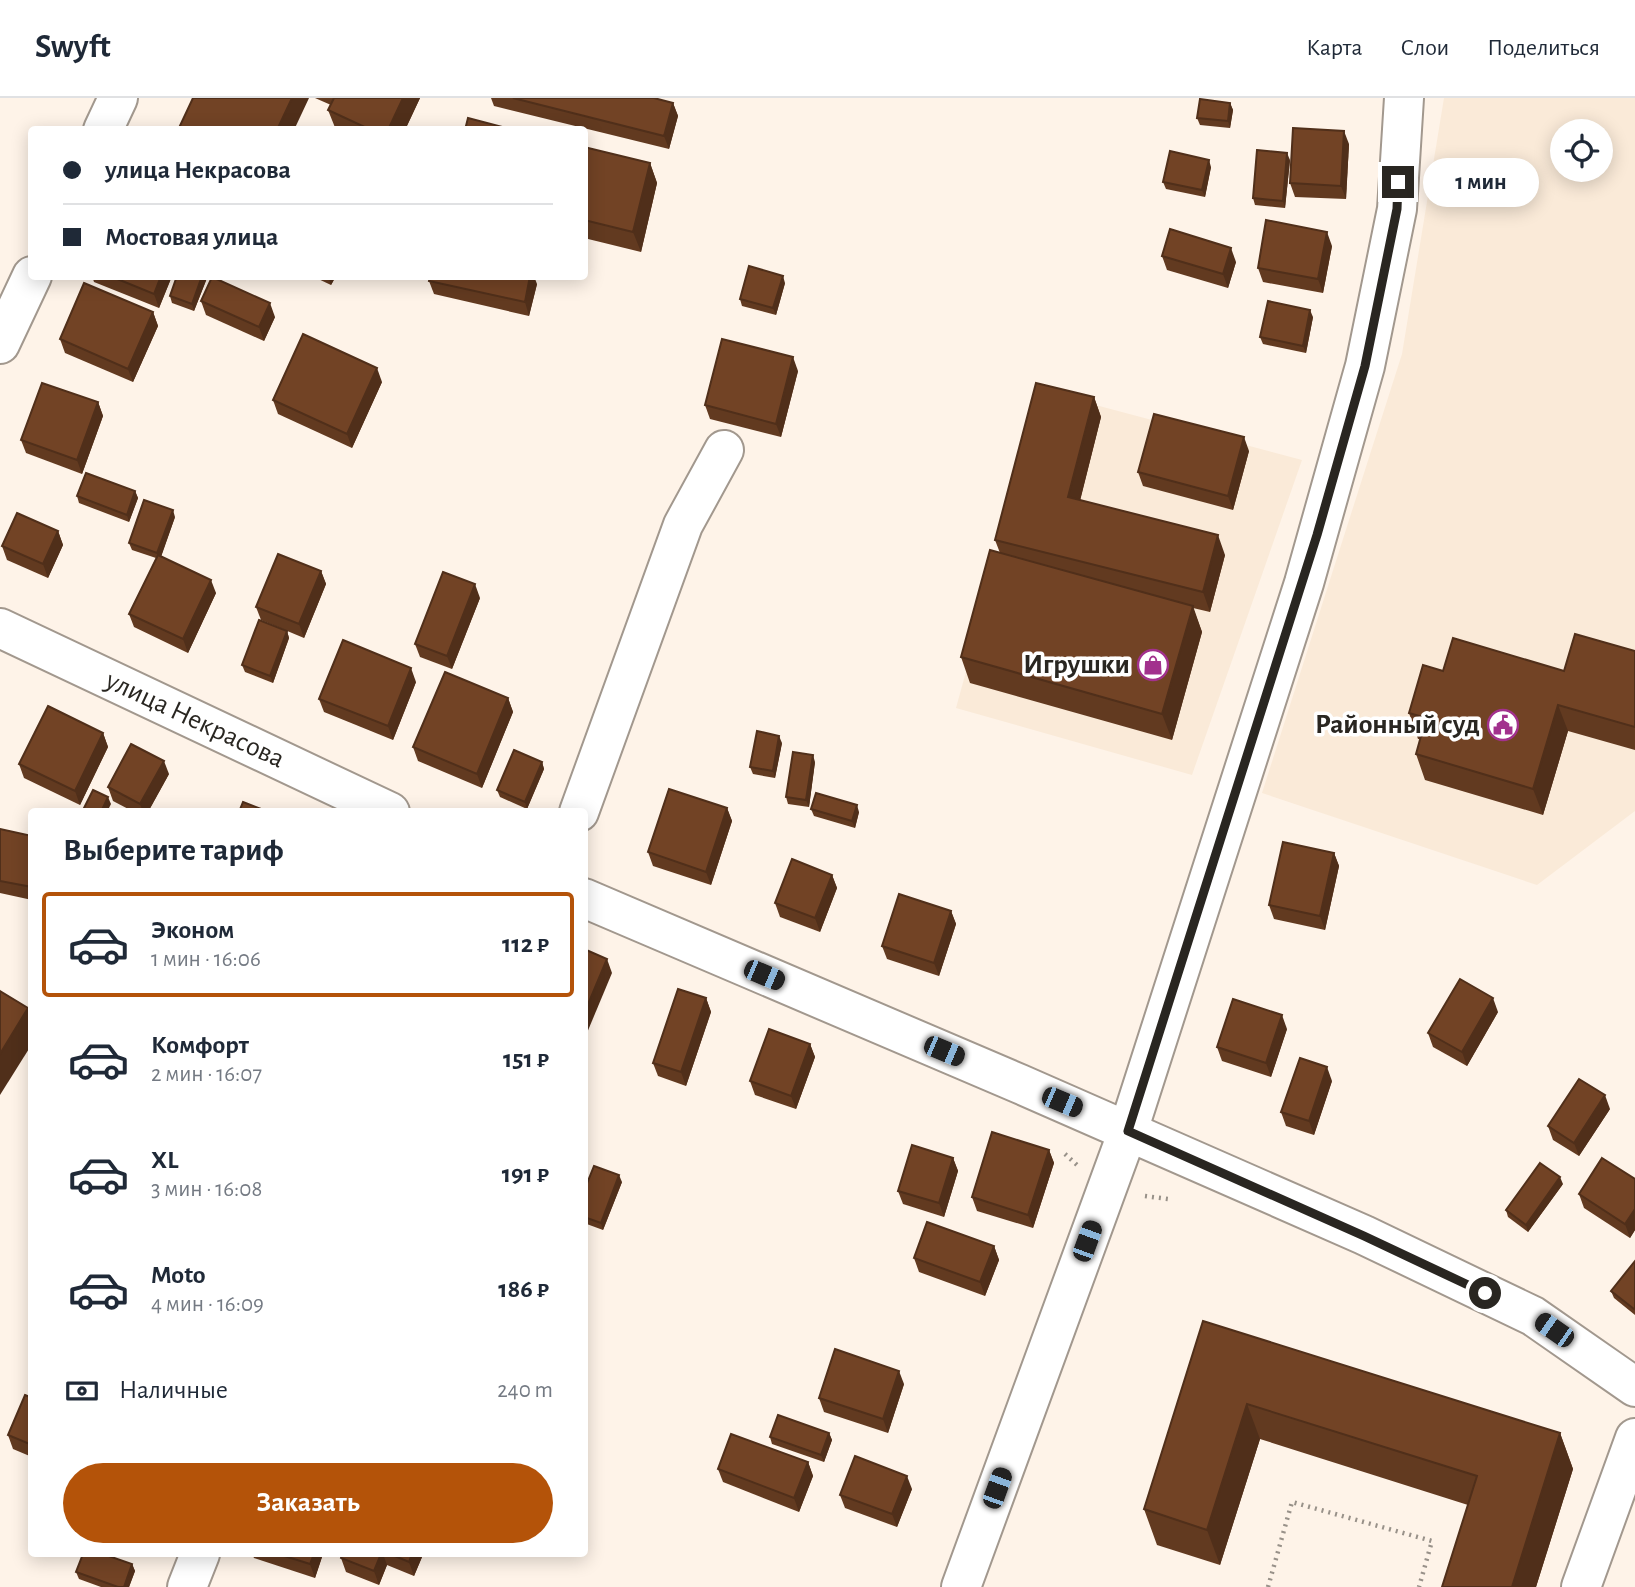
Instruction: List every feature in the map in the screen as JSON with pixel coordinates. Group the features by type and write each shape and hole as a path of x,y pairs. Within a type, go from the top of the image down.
{"street":[{"path":"105,126 118,98"},
{"path":"961,1587 1128,1131 1304,583 1365,366 1397,209 1404,98"},
{"path":"0,344 30,280"},
{"path":"580,808 682,525 724,450"},
{"name":"улица Некрасова","path":"0,628 382,808"},
{"path":"588,900 1128,1131 1364,1236 1533,1316 1635,1387"},
{"path":"1581,1587 1635,1438"},
{"path":"187,1587 199,1557"}],"path":[{"path":"1268,1587 1292,1502 1432,1541 1419,1587"}],"shaded area":[{"path":"1444,98 1635,98 1635,811 1537,885 1262,793 1402,354"},
{"path":"1043,391 1302,460 1192,775 956,708"}],"building":[{"path":"193,98 292,98 279,126 180,126"},
{"path":"334,98 403,98 390,126 362,126 328,110"},
{"path":"513,98 654,98 673,103 664,136"},
{"path":"1200,99 1230,103 1228,121 1197,118"},
{"path":"468,118 499,126 466,126"},
{"path":"1293,128 1344,131 1341,186 1290,183"},
{"path":"588,148 650,163 633,232 588,221"},
{"path":"1257,150 1287,153 1283,201 1253,198"},
{"path":"1170,151 1209,160 1202,190 1163,182"},
{"path":"1266,220 1327,232 1318,279 1258,268"},
{"path":"1170,229 1231,248 1223,274 1162,256"},
{"path":"749,266 783,276 773,308 740,299"},
{"path":"120,280 159,280 154,294"},
{"path":"176,280 201,280 192,304 170,296"},
{"path":"211,280 219,280 270,303 259,327 201,301"},
{"path":"429,280 529,280 525,302"},
{"path":"84,283 153,312 128,369 60,339"},
{"path":"1268,301 1310,310 1303,346 1260,337"},
{"path":"303,334 377,368 347,434 273,400"},
{"path":"722,339 793,357 776,424 705,405"},
{"path":"42,383 98,402 77,460 21,440"},
{"path":"1036,383 1094,397 1068,497 1218,535 1203,592 995,540"},
{"path":"1154,414 1244,437 1228,496 1138,472"},
{"path":"86,473 135,491 127,515 77,496"},
{"path":"144,500 173,510 157,553 129,543"},
{"path":"17,513 58,531 43,564 2,546"},
{"path":"990,550 1193,606 1162,714 961,657"},
{"path":"278,554 321,571 299,624 256,607"},
{"path":"158,555 211,580 183,639 129,614"},
{"path":"443,572 475,584 447,656 415,644"},
{"path":"259,620 287,631 270,676 242,665"},
{"path":"1575,634 1635,651 1635,727 1558,705 1533,789 1416,754 1426,718 1409,713 1423,665 1443,671 1453,638 1564,671"},
{"path":"343,640 411,668 388,726 319,699"},
{"path":"445,672 508,698 477,774 413,747"},
{"path":"48,706 103,733 75,791 19,764"},
{"path":"757,731 779,736 773,771 750,767"},
{"path":"131,744 164,761 140,804 108,787"},
{"path":"514,750 542,762 525,802 497,790"},
{"path":"793,752 813,755 806,800 786,797"},
{"path":"669,789 727,808 706,872 648,852"},
{"path":"93,790 108,797 103,808 84,808"},
{"path":"816,793 857,805 852,821 811,809"},
{"path":"243,802 259,808 241,808"},
{"path":"0,829 28,835 28,886 0,881"},
{"path":"1283,842 1334,853 1320,916 1269,905"},
{"path":"792,859 832,875 815,918 775,903"},
{"path":"899,894 951,911 934,963 882,946"},
{"path":"588,951 607,959 588,1004"},
{"path":"1460,979 1493,998 1462,1052 1428,1033"},
{"path":"678,989 706,998 681,1072 653,1063"},
{"path":"0,991 28,1008 0,1054"},
{"path":"1233,999 1282,1015 1266,1063 1217,1047"},
{"path":"769,1029 810,1044 791,1096 750,1081"},
{"path":"1300,1058 1327,1067 1309,1121 1281,1112"},
{"path":"1579,1079 1605,1095 1574,1143 1548,1126"},
{"path":"992,1132 1049,1150 1028,1215 972,1197"},
{"path":"912,1145 953,1158 939,1203 898,1191"},
{"path":"1602,1158 1635,1179 1635,1209 1625,1224 1579,1194"},
{"path":"1540,1163 1560,1177 1526,1225 1506,1210"},
{"path":"594,1166 619,1175 601,1223 588,1218 588,1181"},
{"path":"927,1222 994,1246 980,1282 914,1258"},
{"path":"1635,1261 1635,1308 1634,1309 1611,1291"},
{"path":"1203,1321 1560,1433 1512,1587 1442,1587 1477,1476 1247,1404 1207,1530 1144,1509"},
{"path":"835,1349 899,1371 883,1419 819,1398"},
{"path":"25,1395 28,1396 28,1443 8,1435"},
{"path":"778,1415 829,1433 821,1455 770,1437"},
{"path":"731,1434 808,1462 794,1498 718,1469"},
{"path":"855,1456 907,1476 892,1514 840,1495"},
{"path":"82,1557 112,1557 132,1564 124,1587 76,1572"},
{"path":"288,1557 313,1557 310,1564"},
{"path":"341,1557 380,1557 374,1571"},
{"path":"397,1557 411,1557 409,1562"}],"place":[{"name":"Игрушки","path":"1153,665"},
{"name":"Районный суд","path":"1503,725"}],"route":[{"path":"1398,182 1397,209 1365,366 1317,535 1128,1131 1485,1293"}]}
